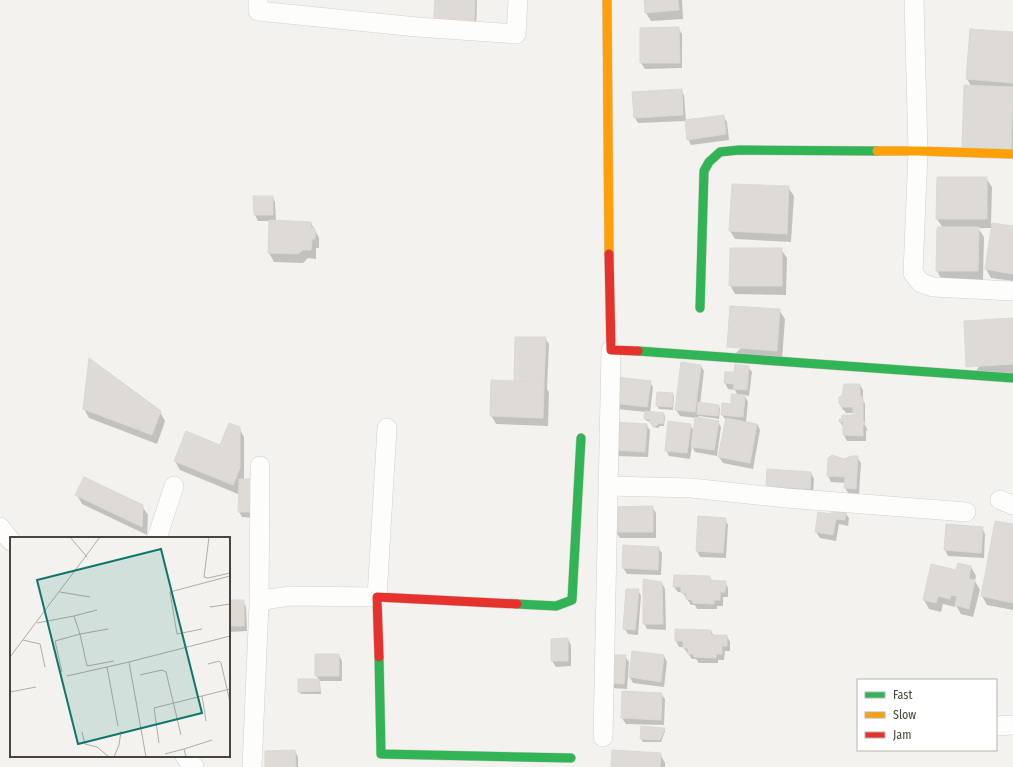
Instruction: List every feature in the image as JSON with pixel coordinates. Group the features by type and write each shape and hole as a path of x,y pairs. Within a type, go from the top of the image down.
{"street":[{"path":"258,0 258,11 417,27 516,34 518,0"},
{"path":"602,736 612,350 610,309 607,0"},
{"path":"914,0 918,151 913,273 921,283 933,287 1013,291"},
{"path":"700,308 704,172 709,162 720,152 739,150 918,151 1013,154"},
{"path":"612,350 659,352 1013,378"},
{"path":"387,428 377,598 381,754 571,758"},
{"path":"259,604 269,599 291,596 377,598 556,606 572,600 581,438"},
{"path":"252,767 259,604 260,466"},
{"path":"157,537 174,486"},
{"path":"608,486 691,488 786,498 966,512"},
{"path":"0,527 10,540"},
{"path":"997,726 1013,726"},
{"path":"187,757 194,767"}],"building":[{"path":"435,0 475,0 474,28 433,27"},
{"path":"644,0 678,0 679,10 645,13"},
{"path":"679,27 680,63 640,63 640,28"},
{"path":"970,29 1013,32 1013,83 966,79"},
{"path":"964,85 1013,87 1011,149 962,147"},
{"path":"682,89 683,115 634,118 632,92"},
{"path":"724,115 726,134 687,140 685,120"},
{"path":"937,177 987,177 987,219 936,219"},
{"path":"732,184 789,186 787,234 729,231"},
{"path":"253,196 273,196 273,215 254,215"},
{"path":"269,220 311,222 311,228 315,228 315,239 312,239 311,250 303,250 298,254 268,253"},
{"path":"992,223 1013,226 1013,274 985,269"},
{"path":"937,227 979,227 978,271 936,271"},
{"path":"730,248 782,248 782,286 729,286"},
{"path":"730,306 780,309 777,351 727,347"},
{"path":"1013,318 1013,364 966,367 964,321"},
{"path":"515,337 546,337 544,382 514,381"},
{"path":"89,358 161,411 152,435 83,409"},
{"path":"681,362 701,365 695,412 675,410"},
{"path":"735,364 749,366 747,390 733,389 734,384 724,383 725,372 734,372"},
{"path":"616,377 651,381 647,407 612,403"},
{"path":"491,380 544,382 543,418 490,416"},
{"path":"844,384 860,384 860,397 863,397 863,422 865,422 865,425 863,425 863,436 843,435 843,422 839,422 839,419 842,419 842,415 853,415 853,407 841,407 841,404 839,404 839,397 842,396"},
{"path":"657,392 673,393 672,407 656,406"},
{"path":"731,394 745,395 743,417 721,415 722,403 731,404"},
{"path":"698,402 719,405 718,416 697,414"},
{"path":"645,411 664,413 663,424 659,423 656,426 653,426 650,419 644,419"},
{"path":"695,417 719,421 714,450 691,447"},
{"path":"726,418 757,424 750,463 718,457"},
{"path":"668,421 691,424 687,453 665,451"},
{"path":"613,422 647,424 645,452 612,450"},
{"path":"229,423 240,427 240,468 233,485 174,461 186,431 220,445"},
{"path":"832,455 844,459 851,456 858,456 856,489 844,488 845,477 827,476 828,458"},
{"path":"767,469 811,472 810,489 766,486"},
{"path":"84,477 143,505 142,527 75,495"},
{"path":"239,479 255,479 254,512 238,512"},
{"path":"653,506 653,532 615,532 615,507"},
{"path":"831,509 846,512 845,520 836,519 833,535 815,532 818,512 831,514"},
{"path":"698,516 726,518 723,553 696,551"},
{"path":"995,521 1013,524 1013,603 981,596"},
{"path":"946,524 983,527 981,553 944,550"},
{"path":"623,545 659,547 658,570 622,568"},
{"path":"958,563 971,566 969,579 975,580 969,609 955,605 957,596 951,595 950,599 938,596 936,603 923,600 931,564 956,570"},
{"path":"674,575 710,576 710,580 726,581 725,592 720,592 720,600 714,600 714,604 693,603 693,600 686,599 686,593 681,593 681,587 673,587"},
{"path":"643,579 662,582 663,624 643,624"},
{"path":"626,589 639,589 635,630 623,629"},
{"path":"230,600 244,600 244,626 230,626"},
{"path":"675,629 711,630 711,635 727,635 727,646 722,646 722,654 716,654 716,658 694,657 694,654 688,654 688,648 683,648 683,641 675,641"},
{"path":"568,638 568,661 551,661 551,639"},
{"path":"632,651 664,655 661,682 629,677"},
{"path":"315,654 339,654 339,676 315,676"},
{"path":"609,655 626,655 624,684 608,683"},
{"path":"298,679 319,679 320,691 298,692"},
{"path":"622,691 662,693 661,720 621,718"},
{"path":"641,726 665,728 660,740 640,739"},
{"path":"295,750 296,767 265,767 265,751"},
{"path":"612,750 661,753 660,767 611,767"}],"traffic: fast":[{"path":"700,308 704,171 709,162 720,152 739,150 877,151"},
{"path":"638,351 1013,378"},
{"path":"517,604 556,606 572,600 581,438"},
{"path":"379,657 381,754 571,758"}],"traffic: slow":[{"path":"607,0 609,254"},
{"path":"877,151 1013,154"}],"traffic: jam":[{"path":"609,254 611,350 638,351"},
{"path":"379,657 377,597 517,604"}]}
